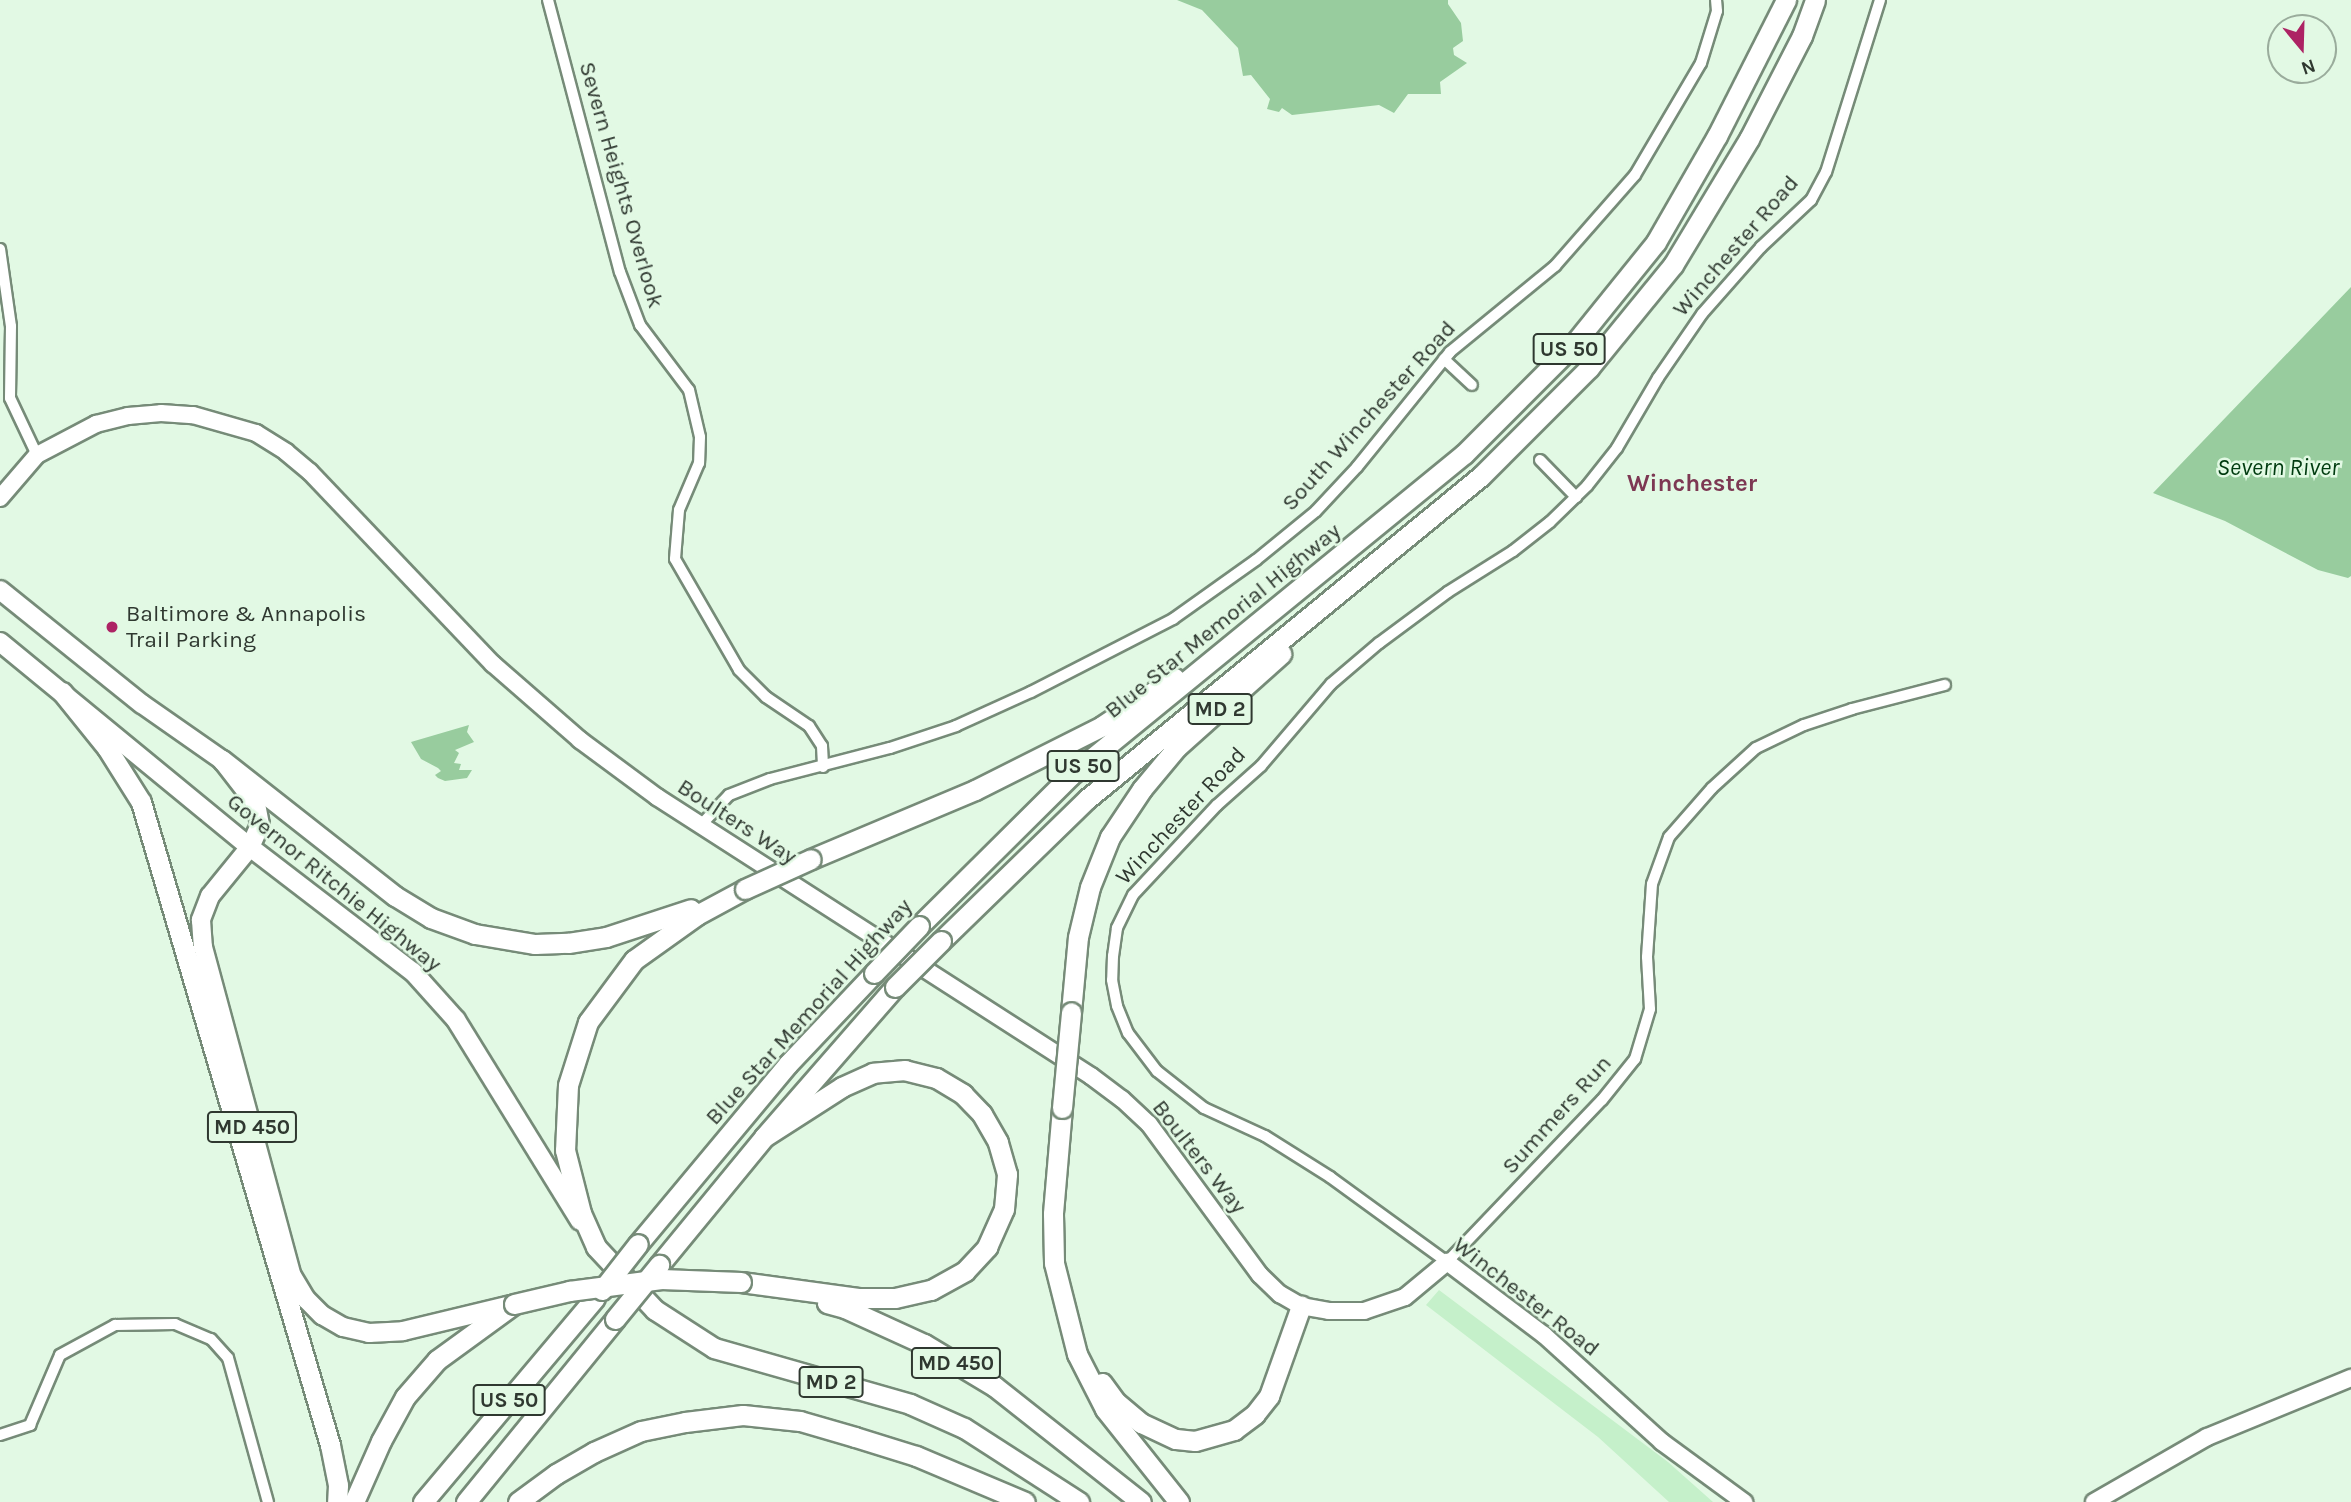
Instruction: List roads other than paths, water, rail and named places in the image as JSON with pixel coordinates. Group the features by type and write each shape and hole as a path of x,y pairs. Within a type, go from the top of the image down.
{"highway":[{"name":"Blue Star Memorial Highway","path":"424,1502 788,1064 919,926 1070,776 1261,623 1464,454 1573,345 1656,242 1717,136 1786,0"},
{"name":"Blue Star Memorial Highway","path":"466,1502 764,1137 895,988 941,941 1087,799 1481,476 1589,368 1672,265 1749,139 1802,36 1815,0"},
{"name":"MD 2","path":"1068,1322 1055,1263 1053,1214 1062,1108 1078,937 1090,887 1110,837 1142,789 1177,747 1481,476"},
{"name":"MD 2","path":"596,1247 581,1213 565,1150 568,1085 588,1021 634,960 697,915 745,889 975,790 1102,726 1261,623"},
{"path":"62,692 107,748 141,802 330,1446 338,1485 337,1502"},
{"path":"222,760 395,896 431,918 475,934 535,944 606,937 745,889"},
{"path":"741,1282 860,1298 895,1298 931,1290 965,1271 987,1247 1004,1209 1007,1174 998,1142 982,1114 963,1094 936,1078 905,1070 873,1073 842,1087 764,1137"},
{"name":"Governor Ritchie Highway","path":"596,1247 655,1310 714,1348 910,1404 964,1428 1079,1502"},
{"name":"MD 450","path":"514,1304 569,1291 661,1279 741,1282 845,1308 924,1344 994,1386 1141,1502"},
{"path":"354,1502 381,1441 405,1397 437,1360 514,1304"},
{"path":"1068,1322 1097,1377 1116,1402 1141,1423 1176,1440 1195,1441 1234,1430 1262,1405 1279,1373 1301,1306"},
{"path":"1068,1322 1086,1376 1105,1409 1179,1502"},
{"path":"518,1502 575,1462 641,1431 743,1415 800,1421 855,1437 916,1456 1025,1502"}],"main road":[{"name":"Governor Ritchie Highway","path":"0,590 142,704 222,760"},
{"name":"Governor Ritchie Highway","path":"0,642 250,846 412,972 456,1020 596,1247"},
{"name":"MD 450","path":"222,760 256,804 260,825 250,846 210,896 201,920 203,947 292,1276 306,1299 322,1315 343,1327 369,1333 428,1326 514,1304"}],"street":[{"name":"Severn Heights Overlook","path":"548,0 620,272 640,325 689,390 700,437 699,463 679,510 675,559 739,670 766,697 809,726 822,746 823,767"},
{"name":"South Winchester Road","path":"701,825 729,795 770,779 823,767 956,726 1044,685 1173,618 1256,560 1315,511 1357,467 1444,359 1555,266 1635,175 1701,63 1717,11 1716,0"},
{"name":"Winchester Road","path":"1744,1502 1662,1442 1544,1335 1447,1262 1330,1177 1265,1136 1204,1108 1157,1071 1128,1032 1117,1006 1112,980 1116,937 1133,895 1217,805 1261,766 1331,684 1379,643 1447,592 1513,551 1576,497 1617,448 1658,378 1703,314 1761,247 1811,200 1826,172 1880,0"},
{"path":"0,250 11,326 10,398 37,455"},
{"path":"1444,359 1472,385"},
{"name":"Boulters Way","path":"0,498 37,455 96,424 128,416 193,415 256,433 286,452 310,472 526,695 613,764 701,825 1091,1076 1122,1099 1149,1125 1260,1275 1280,1294 1301,1306 1348,1312 1385,1306 1405,1297 1447,1262"},
{"path":"1540,460 1576,497"},
{"name":"Summers Run","path":"1447,1262 1602,1100 1635,1059 1650,1009 1647,957 1652,884 1669,837 1712,788 1756,748 1804,725 1852,709 1945,685"},
{"path":"0,1435 30,1425 60,1355 116,1325 175,1324 211,1339 228,1358 268,1502"},
{"path":"2094,1502 2207,1437 2351,1378"}],"place":[{"name":"Baltimore & Annapolis Trail Parking","path":"112,627"}],"district":[{"name":"Winchester","path":"1692,484"}],"water label":[{"name":"Severn River","path":"2278,468"}]}
